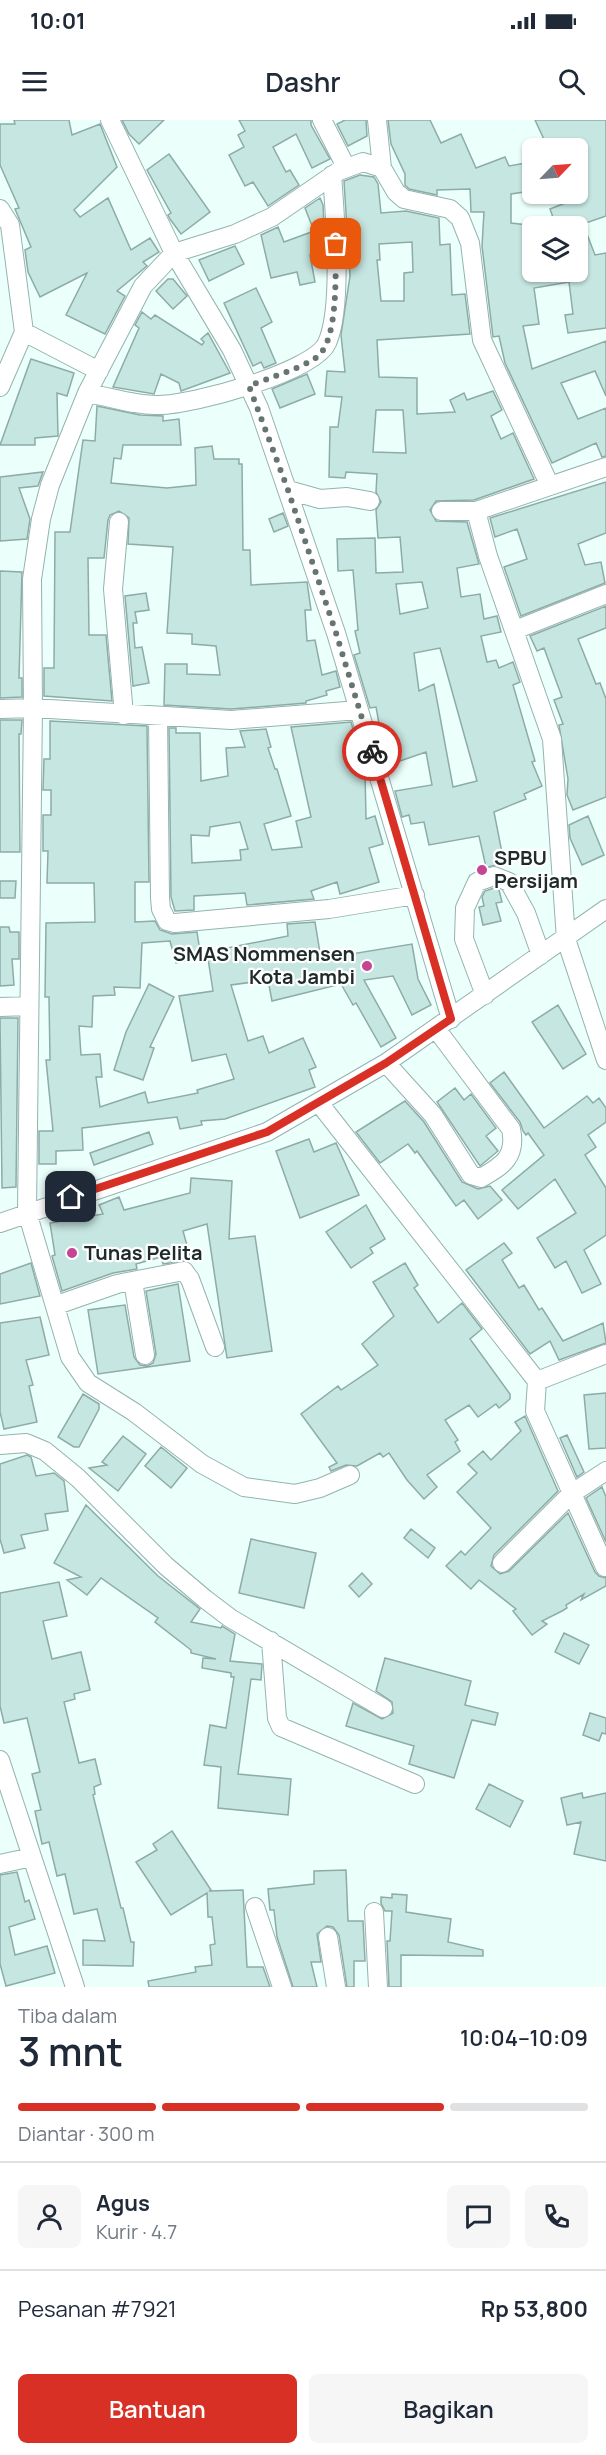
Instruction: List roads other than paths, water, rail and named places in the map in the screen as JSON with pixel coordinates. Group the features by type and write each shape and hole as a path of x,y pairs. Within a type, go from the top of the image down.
{"street":[{"path":"110,120 174,253 232,350 249,386 288,490 359,710 415,895 444,1024 511,1129 514,1143 504,1164 481,1178 471,1175 433,1115 386,1063"},
{"path":"87,393 158,405 189,401 249,386 316,357 327,343 335,290 339,171 322,120"},
{"path":"377,120 382,168 399,196 411,202 450,209 465,228 472,256 482,340 550,486"},
{"path":"350,1475 320,1488 295,1494 258,1491 220,1476 82,1377 70,1357 57,1305 27,1212 33,708 32,579 35,550 50,486 87,393 143,286 174,253 235,234 272,217 339,171 370,162 382,168"},
{"path":"0,209 10,225 9,280 24,332 0,387"},
{"path":"24,332 99,371"},
{"path":"441,511 476,512 606,467"},
{"path":"288,490 320,499 347,497 370,501"},
{"path":"476,512 488,556 547,723 555,754 566,939 606,1060"},
{"path":"119,522 113,589 124,715"},
{"path":"515,630 606,594"},
{"path":"0,709 33,708 231,720 359,710"},
{"path":"159,716 160,898 161,909 167,921 175,923 329,909 415,895"},
{"path":"485,995 464,939 465,908 477,882 494,876 509,882 526,913 541,955"},
{"path":"0,1222 267,1132 386,1063 606,909"},
{"path":"0,1007 29,1006"},
{"path":"319,1103 537,1381 536,1411 605,1567"},
{"path":"57,1305 133,1281 184,1271 190,1279 215,1347"},
{"path":"133,1281 146,1355"},
{"path":"537,1381 606,1354"},
{"path":"0,1445 26,1443 45,1451 59,1461 166,1566 197,1593 230,1618 383,1708"},
{"path":"502,1563 571,1494 606,1471"},
{"path":"271,1641 277,1718 281,1727 415,1784"},
{"path":"0,1760 75,1987"},
{"path":"0,1864 32,1857"},
{"path":"255,1907 282,1987"},
{"path":"374,1912 378,1987"},
{"path":"328,1937 336,1987"}],"place":[{"name":"SPBU Persijam","path":"482,870"},
{"name":"SMAS Nommensen Kota Jambi","path":"367,966"},
{"name":"Tunas Pelita","path":"72,1253"}]}
